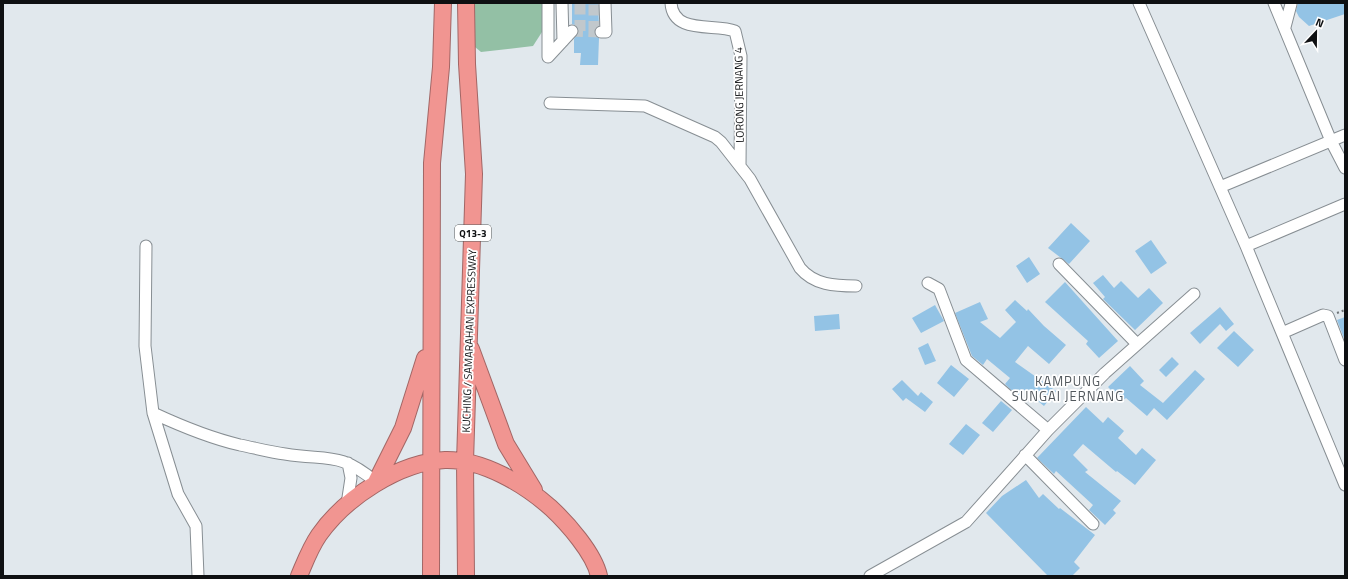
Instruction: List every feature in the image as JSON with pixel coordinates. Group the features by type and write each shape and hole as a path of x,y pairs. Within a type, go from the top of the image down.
{"highway":[{"path":"431,576 430,462 432,163 440,67 443,3"},
{"name":"KUCHING / SAMARAHAN EXPRESSWAY","path":"466,3 467,64 474,174 465,462 466,576"},
{"path":"376,482 403,428 431,341"},
{"path":"469,342 506,444 538,496 578,536 599,576"},
{"path":"299,576 306,557 319,535 347,504 376,482 430,462 447,460 465,462 502,474 538,496"}],"street":[{"path":"548,3 548,57 572,31"},
{"path":"562,3 563,41"},
{"path":"601,32 606,32 605,3"},
{"name":"LORONG JERNANG 4","path":"671,3 672,8 679,19 690,26 728,28 735,31 741,56 740,166"},
{"path":"1139,3 1246,246 1345,485"},
{"path":"1274,3 1331,141 1345,168"},
{"path":"1285,27 1288,3"},
{"path":"550,103 645,106 715,137 721,142 750,179 806,276 831,286 856,286"},
{"path":"1220,187 1345,135"},
{"path":"1246,246 1345,204"},
{"path":"146,246 145,346 153,413 178,494 196,526 198,576"},
{"path":"1059,264 1137,344"},
{"path":"928,284 939,289 966,360 1048,430"},
{"path":"870,576 966,522 1048,430 1137,344 1194,294"},
{"path":"1282,333 1323,315 1328,316 1345,360"},
{"path":"153,413 195,431 237,444 286,454 322,456 348,462 376,482"},
{"path":"1025,455 1094,524"},
{"path":"347,504 351,478 348,462"}],"green space":[{"path":"473,3 542,3 542,32 533,46 481,52 475,47"}],"building":[{"path":"572,3 598,3 599,26 595,28 594,32 599,38 598,65 580,65 581,53 574,53 574,39 579,32 577,26 572,24"},
{"path":"1298,3 1345,3 1345,14 1309,26 1299,17 1296,11"},
{"path":"1071,223 1090,241 1069,264 1048,248"},
{"path":"1151,240 1167,263 1151,274 1135,251"},
{"path":"1029,257 1040,274 1027,283 1016,266"},
{"path":"1103,275 1114,288 1121,281 1138,298 1149,288 1163,303 1135,330 1103,299 1105,297 1093,283"},
{"path":"1065,282 1118,341 1099,358 1086,344 1088,341 1045,302"},
{"path":"1015,300 1027,311 1028,309 1044,326 1066,345 1049,364 1028,346 1015,362 1056,391 1044,406 1023,389 1019,395 1010,389 1005,384 1010,378 987,359 983,365 972,356 955,313 980,302 988,319 980,322 1000,338 1016,322 1005,310"},
{"path":"935,305 944,321 921,333 912,318"},
{"path":"1220,307 1234,324 1226,331 1220,324 1200,344 1190,333"},
{"path":"839,314 840,329 815,331 814,316"},
{"path":"1345,317 1345,341 1337,320"},
{"path":"1234,331 1254,350 1238,367 1217,348"},
{"path":"928,343 936,361 925,365 918,348"},
{"path":"1172,357 1179,364 1166,377 1159,370"},
{"path":"951,365 969,379 954,397 937,383"},
{"path":"1130,366 1144,381 1140,385 1163,403 1195,370 1205,379 1167,420 1154,408 1147,416 1126,398 1122,401 1108,387"},
{"path":"902,380 918,396 921,392 933,402 925,412 906,398 903,401 892,389"},
{"path":"1001,401 1012,410 993,432 982,423"},
{"path":"1086,407 1103,423 1108,417 1124,431 1118,438 1136,455 1142,448 1156,460 1135,485 1117,471 1116,472 1083,444 1073,455 1088,470 1085,472 1121,501 1113,510 1116,513 1105,525 1089,510 1093,505 1056,471 1054,474 1037,458"},
{"path":"966,424 980,435 963,455 949,444"},
{"path":"1026,480 1039,498 1043,494 1059,509 1060,508 1095,535 1074,562 1080,568 1072,576 1048,576 986,513 1002,496"}],"tunnel":[{"path":"580,3 580,31"},
{"path":"594,3 594,32"},
{"path":"572,31 601,32"}],"district":[{"name":"KAMPUNG SUNGAI JERNANG","path":"1068,388"}]}
